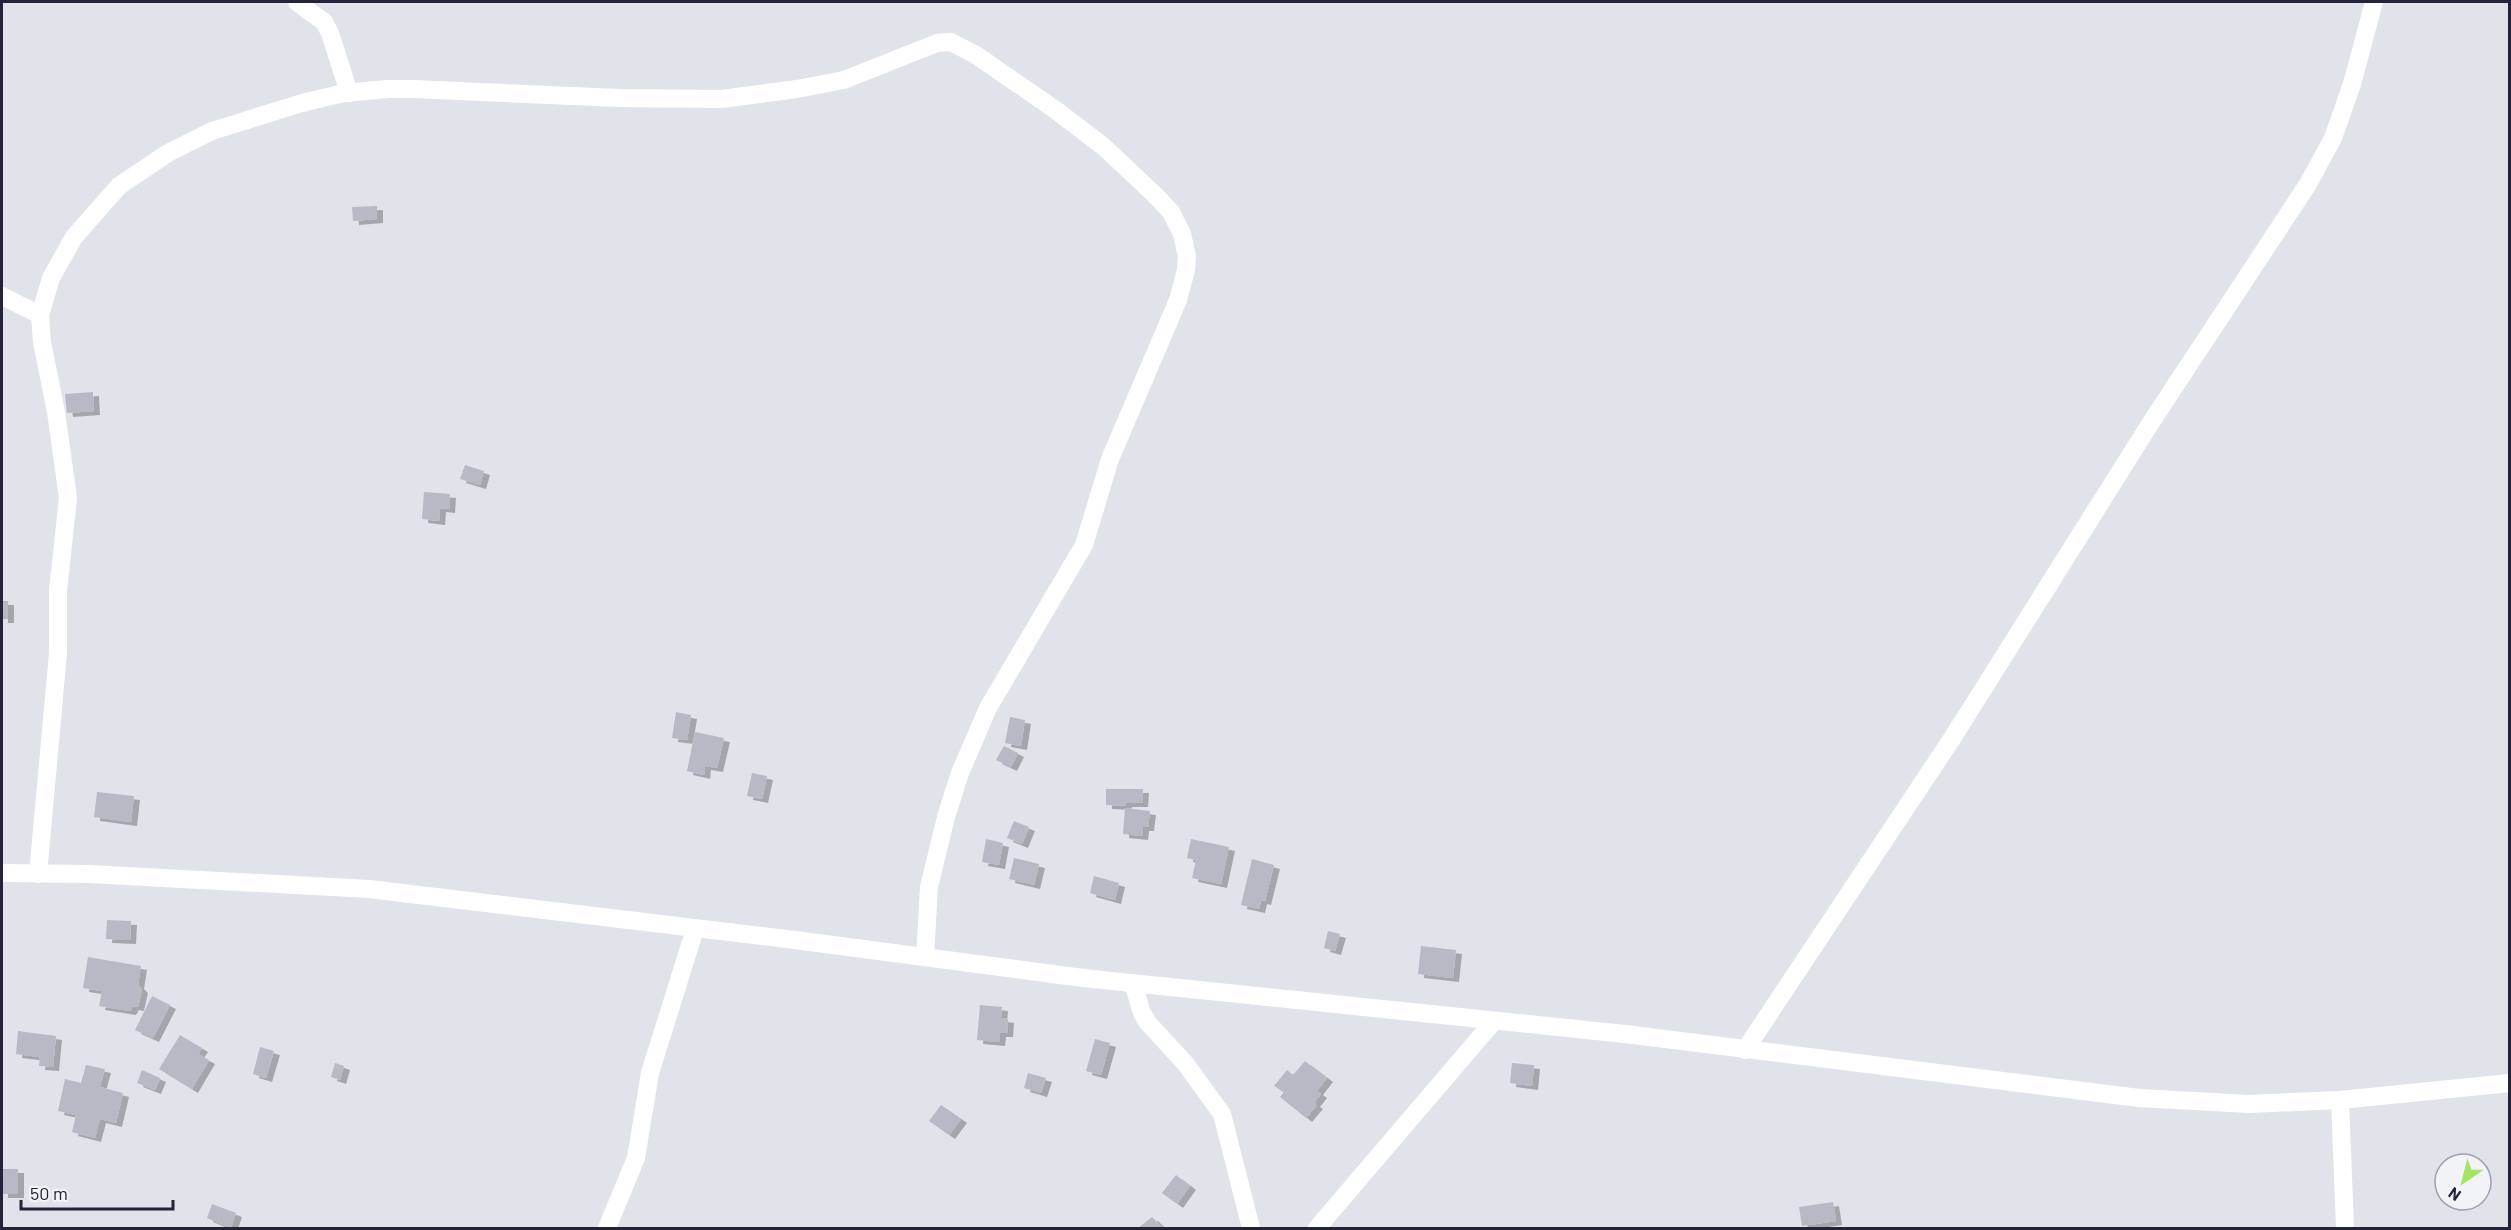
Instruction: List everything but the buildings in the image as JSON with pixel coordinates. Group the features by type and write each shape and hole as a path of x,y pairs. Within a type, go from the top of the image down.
{"street":[{"path":"297,2 324,22 330,33 349,93"},
{"path":"1745,1050 1953,737 2150,424 2308,184 2333,138 2352,84 2374,2"},
{"path":"38,873 58,653 58,591 68,498 56,412 42,342 40,315 51,278 74,237 110,195 137,172 190,140 302,103 349,93 413,88 619,98 722,99 844,80 937,43 951,42 976,55 1084,131 1126,167 1171,212 1186,244 1186,270 1178,300 1110,459 1084,545 988,708 960,773 946,817 929,887 925,957"},
{"path":"2,296 40,315"},
{"path":"2,873 239,880 369,889 1133,983 1625,1034 2139,1098 2249,1104 2340,1100 2510,1083"},
{"path":"607,1228 636,1158 650,1073 695,929"},
{"path":"1133,983 1142,1013 1148,1023 1185,1063 1222,1114 1251,1228"},
{"path":"1317,1228 1494,1021"},
{"path":"2340,1100 2345,1228"}]}
